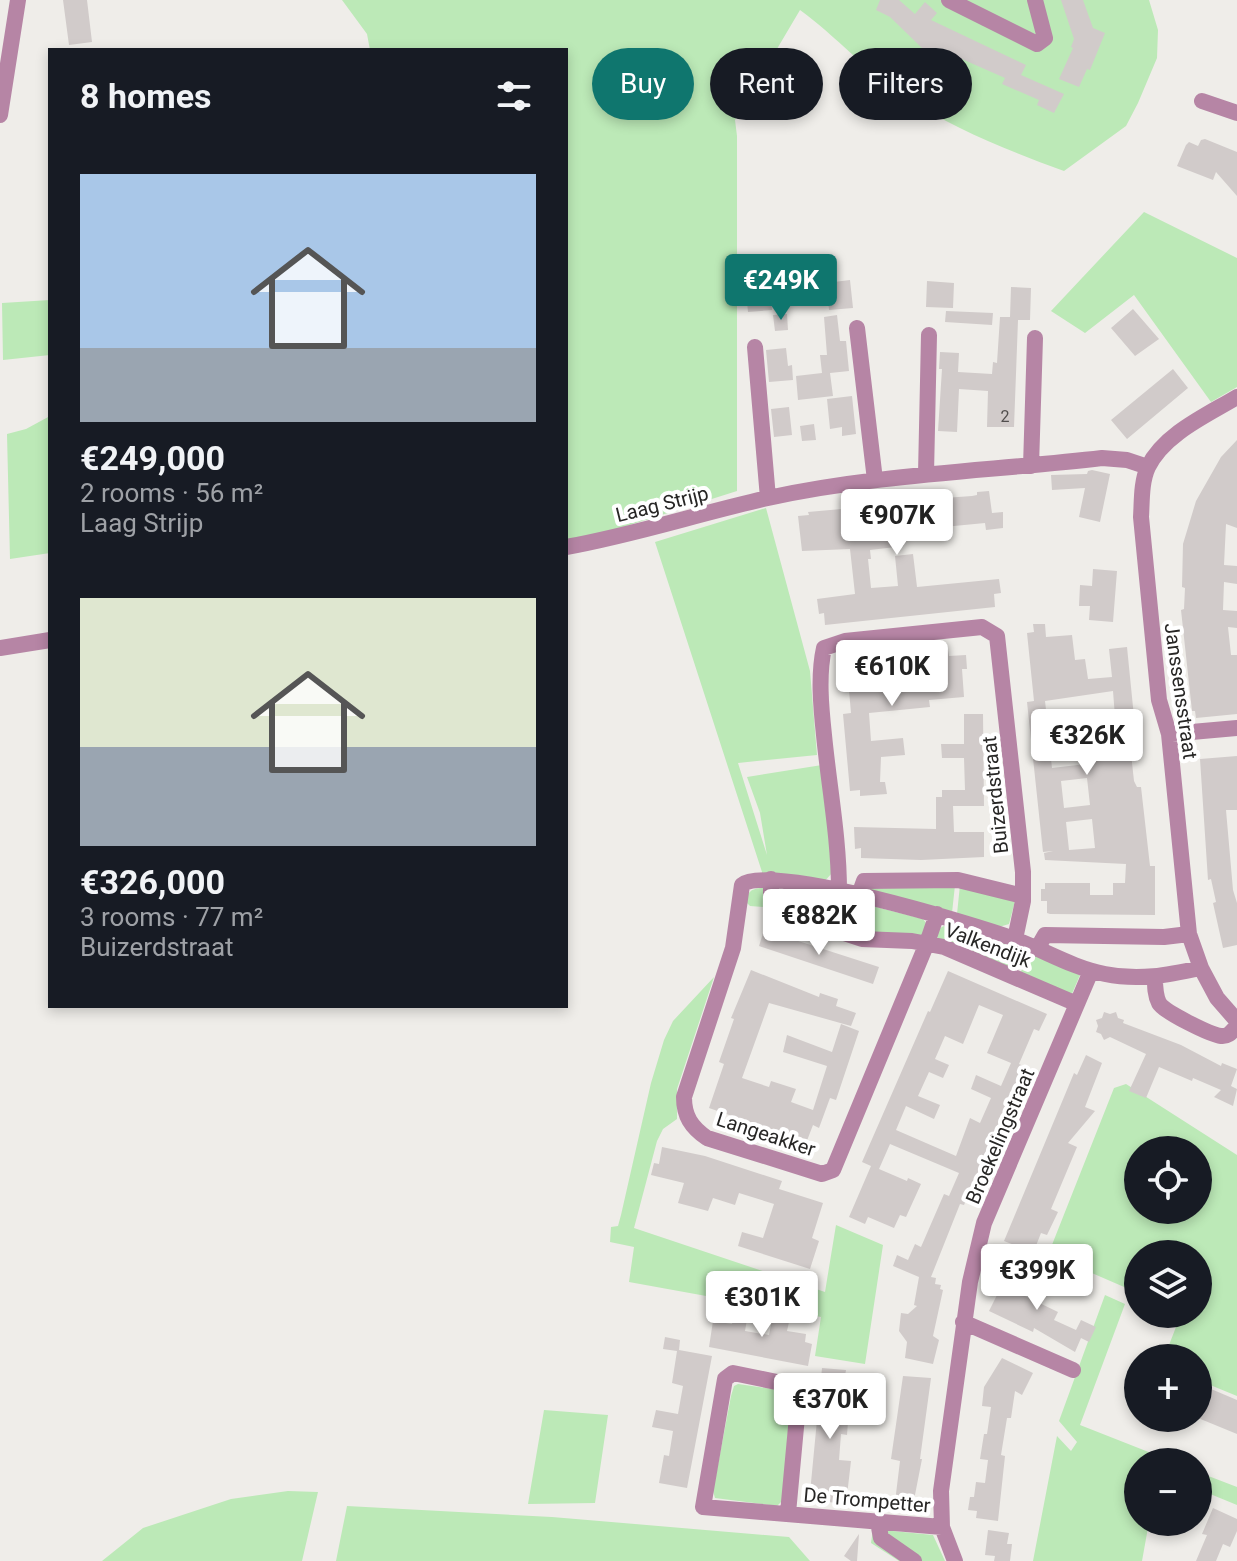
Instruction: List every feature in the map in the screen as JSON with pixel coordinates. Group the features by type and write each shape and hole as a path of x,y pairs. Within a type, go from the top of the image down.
{"street":[{"path":"0,115 18,0"},
{"path":"949,0 1037,44 1045,38 1035,0"},
{"path":"1202,101 1235,107"},
{"path":"857,328 875,480"},
{"path":"926,474 929,335"},
{"path":"1031,466 1035,338"},
{"path":"755,347 768,498"},
{"path":"1148,467 1163,447 1184,429 1237,397"},
{"name":"Laag Strijp","path":"568,547 768,498 875,480 1102,458 1127,460 1148,467"},
{"name":"Janssensstraat","path":"1148,467 1142,490 1142,549 1159,700 1169,734 1189,934 1201,968 1217,998 1237,1024"},
{"name":"Buizerdstraat","path":"839,891 839,857 822,714 821,661 824,648 845,641 982,627 997,636 1023,872 1023,896 1015,939"},
{"path":"0,648 48,640"},
{"path":"1169,734 1237,728"},
{"name":"Valkendijk","path":"1077,1004 944,947 862,939 771,909 770,879 859,895 937,914 1015,939 1091,971 1126,978 1155,978 1201,968"},
{"name":"Langeakker","path":"770,879 747,881 742,885 733,948 684,1097 692,1126 707,1138 822,1174 833,1170 937,914"},
{"path":"859,895 864,881 943,879 969,882 1023,896"},
{"name":"Valkendijk","path":"1037,949 1045,935 1164,937 1189,934"},
{"name":"Broekelingstraat","path":"955,1561 942,1527 941,1491 963,1322 984,1223 1091,971"},
{"path":"1155,978 1159,1003 1172,1015 1219,1036 1228,1035 1237,1024"},
{"path":"963,1322 1073,1370"},
{"name":"De Trompetter","path":"788,1513 799,1395 796,1386 733,1373 725,1379 703,1507 942,1527"},
{"path":"878,1522 881,1538 914,1561"}],"green space":[{"path":"342,0 1149,0 1158,30 1157,58 1126,126 1064,171 944,120 972,120 972,48 845,48 800,10 778,48 710,48 710,120 735,120 737,136 737,491 568,542 568,48 370,48 367,34"},
{"path":"1144,212 1237,258 1237,387 1211,402 1134,295 1085,333 1051,311"},
{"path":"48,300 48,355 3,360 2,303"},
{"path":"48,417 48,553 10,559 7,434 26,429"},
{"path":"766,508 810,671 817,755 738,763 767,855 760,813 747,777 822,765 832,873 823,883 763,875 655,542"},
{"path":"955,885 952,913 865,890 866,887"},
{"path":"960,885 1015,901 1009,924 999,927 957,914"},
{"path":"765,887 763,907 750,906 746,902 752,890"},
{"path":"775,888 840,898 830,922 777,904"},
{"path":"845,899 923,919 926,923 923,938 871,936 834,924"},
{"path":"946,925 1025,950 1016,972 936,937 940,928"},
{"path":"1029,952 1080,975 1071,996 1020,974"},
{"path":"714,977 677,1089 677,1119 663,1129 657,1141 634,1228 825,1292 836,1225 883,1245 865,1364 815,1356 821,1317 629,1282 634,1247 610,1242 611,1227 618,1226 621,1215 664,1040 673,1021"},
{"path":"1126,1084 1207,1136 1124,1136 1124,1224 1212,1224 1212,1139 1237,1155 1237,1396 1212,1386 1212,1344 1169,1344 1176,1328 1212,1328 1212,1240 1124,1240 1124,1287 1071,1264 1069,1268 1046,1260 1114,1088"},
{"path":"1105,1295 1124,1304 1080,1425 1138,1448 1124,1448 1124,1536 1146,1536 1142,1561 1033,1561 1057,1436 1071,1451 1077,1442 1059,1421"},
{"path":"734,1386 786,1391 791,1398 782,1501 777,1506 715,1498 713,1491 731,1396"},
{"path":"544,1410 608,1415 595,1503 528,1504"},
{"path":"1212,1477 1237,1487 1237,1505 1212,1495"},
{"path":"288,1491 318,1492 302,1561 102,1561 143,1528 231,1499"},
{"path":"347,1506 552,1517 789,1537 810,1561 336,1561"},
{"path":"873,1529 933,1535 945,1561 899,1561 871,1543"}],"building":[{"path":"63,0 87,0 92,42 69,45"},
{"path":"880,0 899,0 915,14 925,2 937,13 931,20 1026,65 1021,75 1064,94 1054,113 1037,105 1039,100 1002,84 1005,78 972,64 972,48 922,48 890,17 876,10"},
{"path":"1061,0 1083,0 1093,28 1105,33 1090,70 1087,69 1079,87 1059,79 1074,39"},
{"path":"1205,139 1237,152 1237,196 1216,172 1213,180 1177,166 1189,142 1198,146"},
{"path":"850,280 853,308 829,310 826,283"},
{"path":"927,281 954,283 953,308 926,307"},
{"path":"1011,287 1031,288 1030,320 1018,320 1014,427 987,427 988,391 959,389 957,432 938,431 942,369 939,369 940,352 959,353 958,372 992,374 993,362 997,363 1000,317 1010,317"},
{"path":"770,289 772,310 748,312 746,292"},
{"path":"1133,309 1159,339 1135,356 1111,328"},
{"path":"946,311 993,313 992,325 945,322"},
{"path":"787,314 788,330 775,331 773,315"},
{"path":"837,315 840,341 846,341 849,371 830,373 833,396 798,400 796,376 822,373 820,355 827,355 824,317"},
{"path":"786,348 793,380 769,382 766,350"},
{"path":"1173,369 1188,388 1127,439 1111,420"},
{"path":"852,396 856,434 842,436 842,427 830,429 827,399"},
{"path":"789,407 792,435 774,437 771,409"},
{"path":"814,424 816,440 802,441 800,426"},
{"path":"1237,440 1237,528 1226,524 1224,565 1237,566 1237,584 1224,582 1223,610 1237,611 1237,628 1228,627 1231,655 1237,655 1237,714 1196,718 1195,711 1192,711 1181,610 1184,609 1185,588 1182,587 1183,544 1196,501 1221,457"},
{"path":"1092,470 1110,474 1100,522 1079,517 1085,488 1052,490 1051,475 1087,474"},
{"path":"989,491 992,513 1003,512 1003,528 986,530 985,523 902,531 904,546 870,550 871,559 868,559 871,588 898,586 895,556 913,554 917,587 999,579 1001,593 994,594 995,607 825,625 824,613 819,614 817,599 855,594 850,549 802,551 798,516 809,515 808,512 875,506 875,503 972,496 977,492"},
{"path":"1093,569 1117,571 1113,622 1089,620 1090,606 1079,606 1080,585 1092,586"},
{"path":"1033,624 1045,624 1046,637 1072,635 1075,660 1085,659 1088,679 1112,677 1109,649 1127,647 1134,717 1127,717 1134,781 1137,787 1141,787 1150,866 1155,866 1155,915 1050,914 1047,913 1047,901 1041,901 1041,889 1045,889 1045,883 1090,883 1090,895 1113,895 1113,883 1125,883 1126,864 1045,860 1044,853 1053,851 1043,852 1027,702 1034,701 1027,633 1034,632","holes":["1113,691 1115,717 1048,727 1045,701","1078,738 1084,746 1086,764 1052,768 1049,741","1087,778 1090,805 1064,808 1061,781","1092,819 1095,848 1069,850 1066,822"]},
{"path":"948,650 949,656 966,655 967,669 962,669 964,697 929,700 930,707 869,713 871,741 903,738 905,755 881,757 880,782 885,782 887,794 860,796 860,790 850,791 843,714 851,713 847,668 860,666 859,659 881,657 883,672 913,669 912,654"},
{"path":"964,714 983,714 984,806 953,806 954,832 984,832 984,857 921,860 861,858 861,848 855,849 854,827 936,829 936,797 942,797 942,790 965,790 964,758 942,758 941,744 964,744"},
{"path":"1237,756 1237,810 1226,810 1233,890 1237,903 1237,945 1223,948 1211,879 1208,880 1200,759"},
{"path":"764,930 879,967 873,984 759,946"},
{"path":"751,970 819,997 820,993 838,999 836,1006 856,1013 851,1026 769,1003 742,1078 769,1087 771,1081 796,1089 791,1102 813,1110 827,1066 783,1052 787,1035 832,1052 841,1024 859,1031 836,1100 830,1098 819,1128 813,1125 803,1151 763,1135 765,1128 709,1108 724,1064 719,1062 734,1019 731,1018"},
{"path":"948,971 1047,1014 1039,1031 1034,1029 1019,1064 1028,1068 1017,1094 1013,1093 964,1205 960,1204 931,1277 936,1278 935,1284 941,1285 940,1289 943,1290 933,1336 939,1340 933,1364 905,1358 907,1342 899,1331 901,1313 908,1314 917,1306 914,1305 919,1277 893,1266 897,1255 908,1260 915,1244 921,1247 944,1194 949,1196 959,1173 890,1144 879,1169 921,1184 906,1217 900,1215 894,1228 868,1217 865,1224 849,1217 871,1166 862,1162","holes":["979,1005 1003,1015 987,1053 1011,1063 1001,1086 976,1075 971,1089 991,1098 980,1123 970,1118 956,1156 896,1130 906,1106 934,1119 940,1105 918,1096 929,1072 943,1078 949,1065 935,1059 945,1036 963,1044"]},
{"path":"1104,1012 1116,1012 1118,1018 1124,1020 1123,1023 1181,1045 1221,1066 1222,1063 1237,1069 1231,1086 1237,1089 1233,1106 1214,1097 1221,1090 1159,1067 1146,1098 1129,1091 1146,1054 1110,1037 1104,1040 1096,1032 1096,1020 1102,1018"},
{"path":"1086,1055 1102,1063 1085,1107 1095,1111 1068,1143 1077,1147 1051,1209 1058,1212 1047,1235 1041,1233 1030,1261 1015,1255 1019,1247 1004,1241 1074,1073 1077,1075"},
{"path":"662,1147 705,1156 782,1181 779,1189 823,1203 812,1238 819,1241 810,1269 738,1246 742,1232 763,1238 774,1204 739,1193 735,1205 713,1198 708,1211 678,1203 684,1183 651,1175 654,1163 659,1164"},
{"path":"1023,1261 1039,1268 1025,1296 1058,1312 1054,1320 1076,1330 1081,1320 1096,1327 1089,1342 1081,1338 1075,1352 1034,1328 1033,1332 989,1311 999,1291 1007,1295"},
{"path":"735,1305 749,1308 745,1331 769,1335 774,1309 791,1313 787,1331 806,1334 805,1342 812,1344 808,1366 709,1347 713,1321 732,1324"},
{"path":"665,1337 680,1340 679,1350 712,1356 687,1488 659,1483 664,1455 669,1456 673,1431 652,1427 656,1410 678,1414 683,1386 672,1383 677,1351 663,1349"},
{"path":"1002,1358 1033,1373 1022,1395 1015,1391 1011,1418 1007,1418 1001,1455 1005,1456 998,1521 976,1518 977,1511 968,1510 976,1482 985,1483 988,1460 980,1459 991,1407 982,1406 984,1387"},
{"path":"822,1368 846,1370 837,1421 848,1422 847,1435 841,1434 839,1460 851,1461 846,1504 828,1502 829,1494 810,1493"},
{"path":"903,1376 931,1378 922,1459 913,1505 895,1502 900,1461 891,1459"},
{"path":"1212,1389 1237,1400 1237,1434 1212,1424"},
{"path":"1213,1508 1237,1519 1237,1531 1230,1547 1223,1544 1216,1561 1196,1561 1207,1536 1212,1536"},
{"path":"988,1530 1009,1533 1007,1544 1012,1544 1010,1561 994,1561 995,1556 985,1555"},
{"path":"859,1534 857,1561 851,1561 844,1556"}]}
